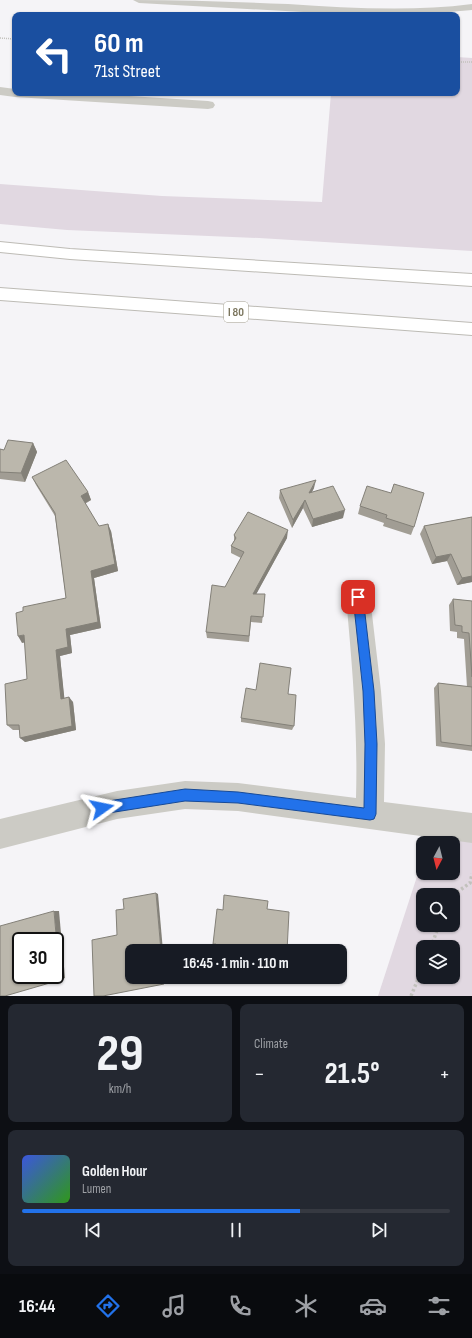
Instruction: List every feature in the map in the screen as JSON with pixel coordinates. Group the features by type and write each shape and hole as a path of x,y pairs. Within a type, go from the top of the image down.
{"highway":[{"path":"0,248 78,255 472,280"},
{"name":"I 80","path":"0,294 170,308 472,329"}],"street":[{"path":"139,0 336,5 402,12"},
{"path":"421,12 472,7"},
{"path":"0,91 12,93"},
{"path":"67,96 208,105"},
{"path":"358,597 368,691 371,744 370,814"},
{"path":"0,834 117,805 185,795 238,798 472,828"}],"path":[{"path":"0,38 12,38"},
{"path":"460,62 472,62"},
{"path":"460,890 470,882 472,874"},
{"path":"410,996 416,983"}],"shaded area":[{"path":"460,57 472,58 472,251 259,238 67,230 0,224 0,184 162,196 322,202 331,96 460,96"},
{"path":"472,814 472,996 378,996 416,879 460,880 460,836 430,836 435,823"}],"building":[{"path":"8,440 33,443 21,473 0,472 0,449 4,450"},
{"path":"66,460 88,492 81,496 99,526 108,524 115,564 91,571 98,622 66,629 68,647 56,650 61,699 69,697 72,726 20,738 19,725 7,725 5,684 27,679 24,635 18,636 16,613 23,611 23,607 66,598 55,513 32,477"},
{"path":"316,480 309,493 333,486 345,510 313,519 305,500 293,520 280,490"},
{"path":"394,484 424,493 414,527 386,518 387,515 360,506 367,486 391,493"},
{"path":"248,512 288,530 253,594 265,594 263,617 251,616 249,636 206,632 212,585 225,587 244,552 231,546 236,538 234,535"},
{"path":"472,517 472,576 462,578 451,554 436,557 424,526"},
{"path":"453,599 472,601 472,677 469,633 462,632 462,626 455,625"},
{"path":"260,663 291,668 288,694 296,695 294,726 241,718 246,688 256,690"},
{"path":"438,683 472,687 472,746 441,742"},
{"path":"156,893 160,944 125,944 125,984 164,984 103,996 94,996 92,940 117,935 116,910 124,909 123,899"},
{"path":"224,895 268,901 267,909 289,912 287,944 213,944 217,909 223,910"},
{"path":"54,911 56,932 12,932 12,984 46,984 5,996 0,996 0,926"}],"route":[{"path":"102,808 185,795 238,798 370,814 371,744 368,691 358,597"}]}
